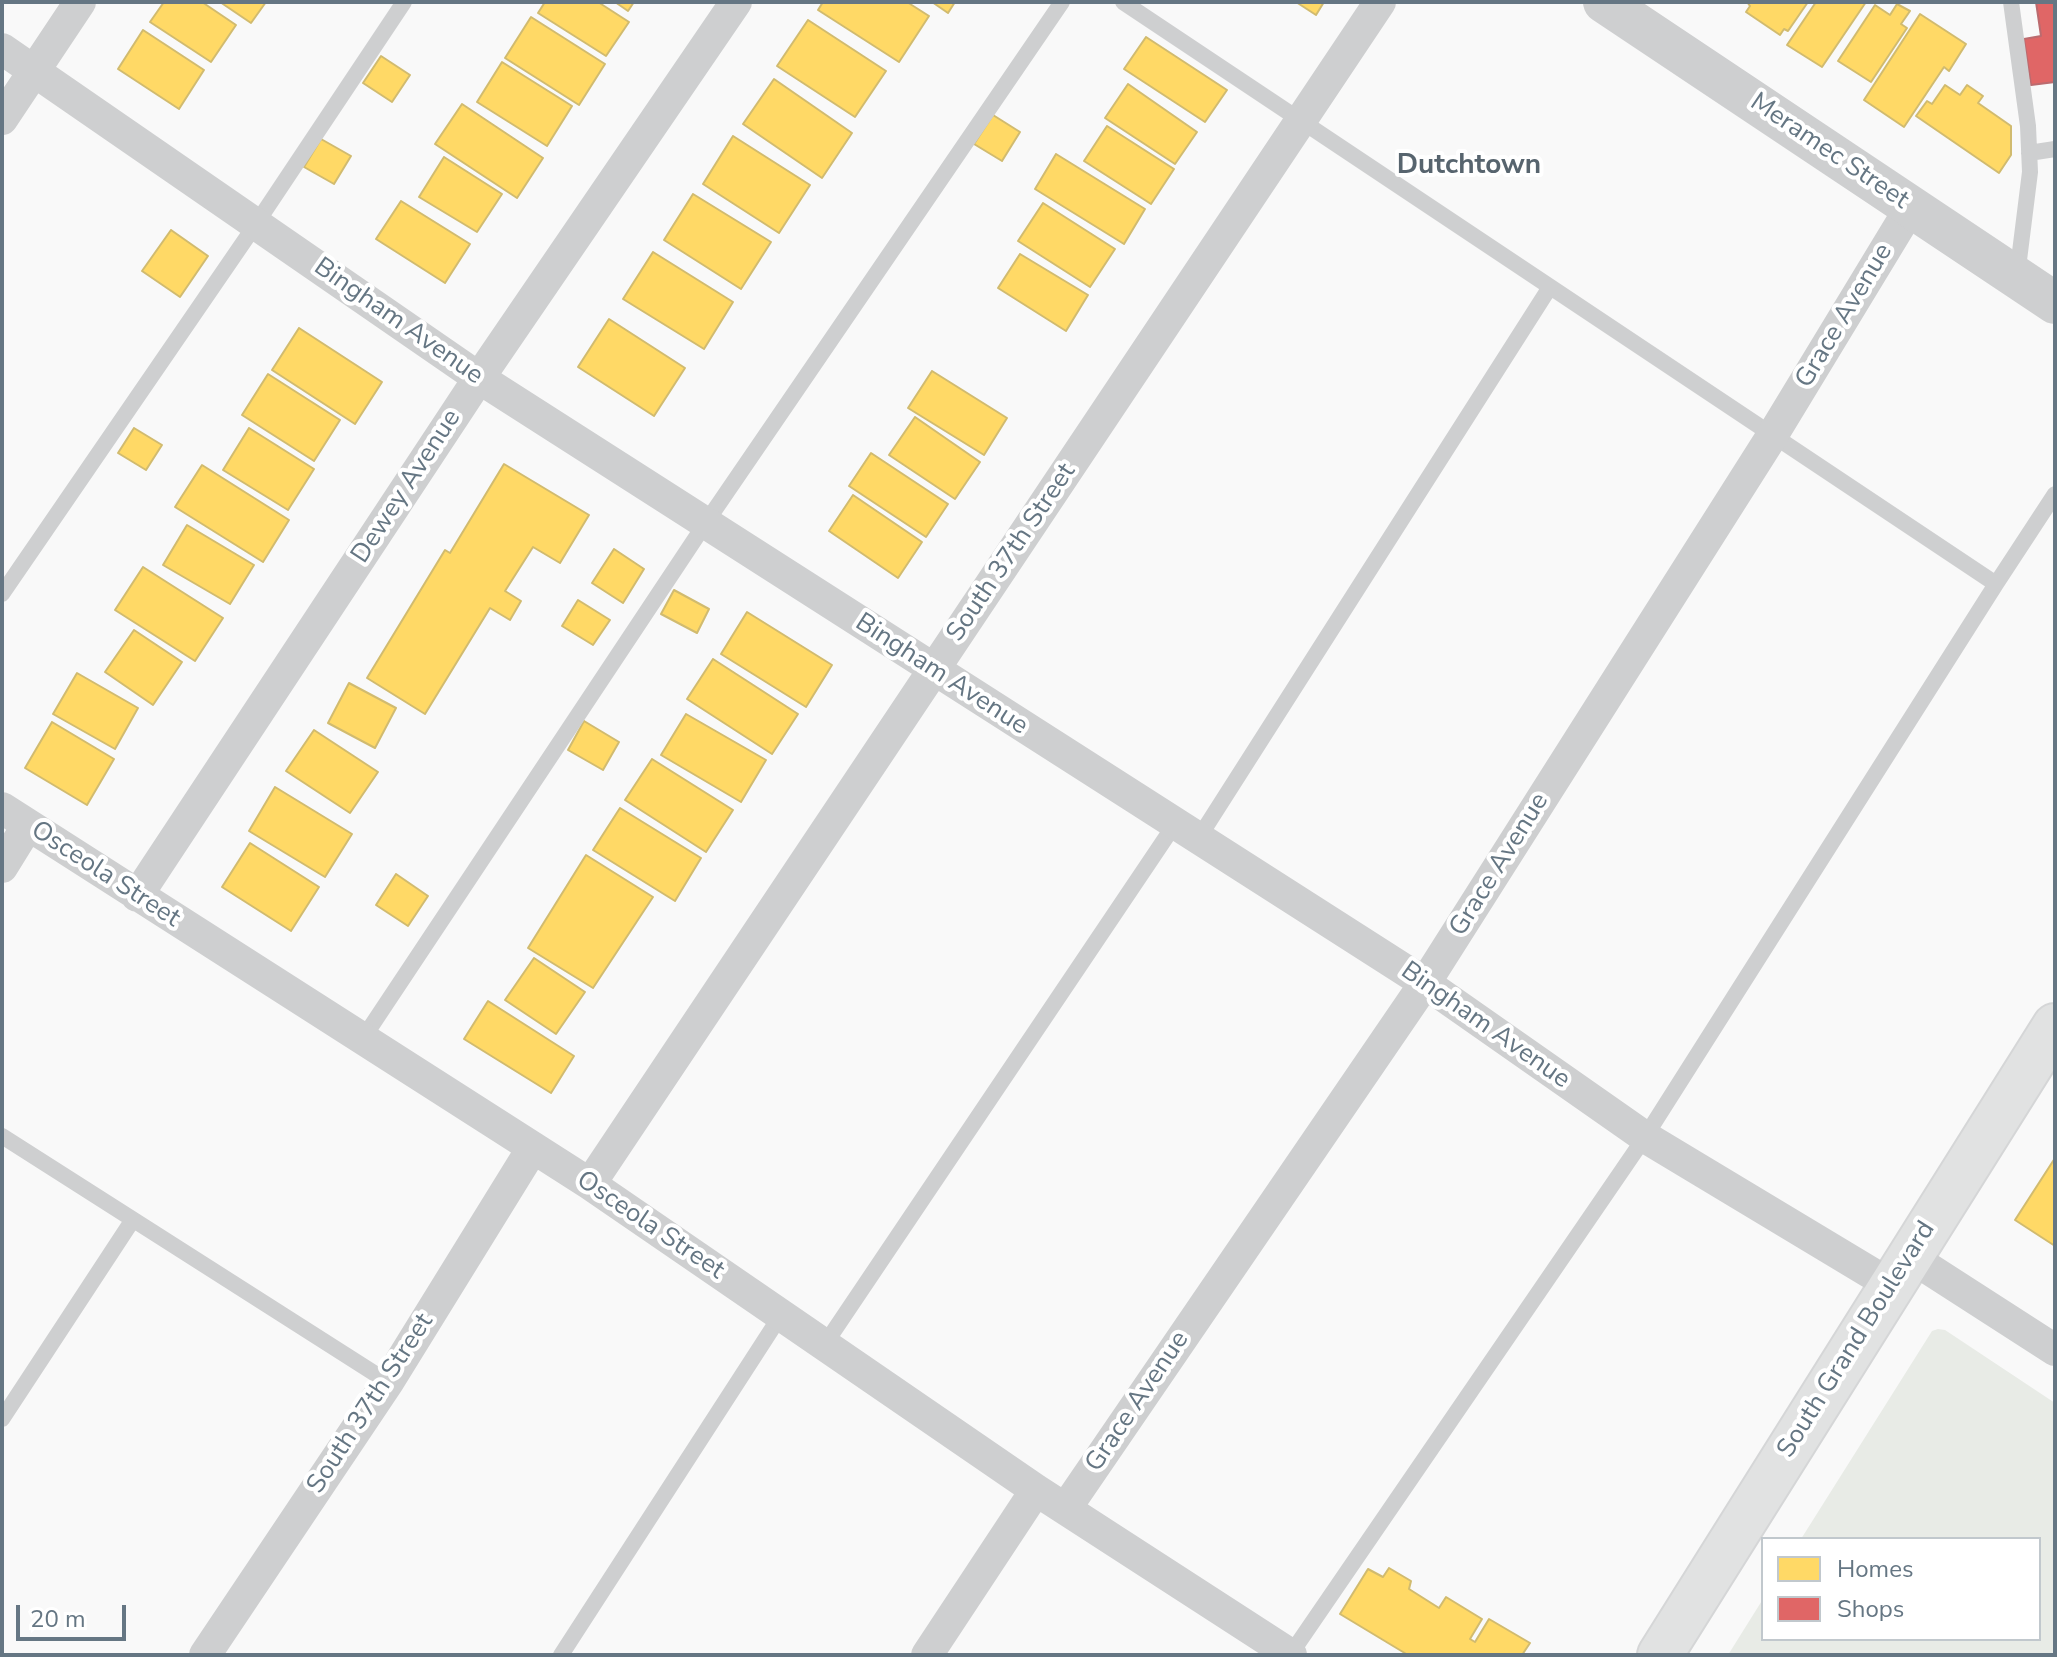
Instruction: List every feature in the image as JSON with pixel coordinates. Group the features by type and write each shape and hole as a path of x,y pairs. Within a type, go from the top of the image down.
{"main road":[{"name":"South Grand Boulevard","path":"1660,1655 2055,1026"}],"street":[{"path":"2,119 80,2"},
{"name":"Dewey Avenue","path":"137,896 479,378 736,2"},
{"name":"South 37th Street","path":"590,1184 1380,2"},
{"name":"Meramec Street","path":"1604,2 2055,303"},
{"name":"Bingham Avenue","path":"2,49 479,378 1425,983 1645,1137 2055,1350"},
{"name":"Grace Avenue","path":"1066,1508 1425,983 1772,436 1911,207"},
{"path":"2,867 15,817"},
{"name":"Osceola Street","path":"15,817 590,1184 1036,1490 1290,1655"},
{"name":"South 37th Street","path":"205,1655 388,1382 532,1149"},
{"path":"927,1655 1036,1490"}],"lane":[{"path":"2,594 404,2"},
{"path":"362,1040 705,524 1062,2"},
{"path":"1123,2 1996,584"},
{"path":"2011,2 2030,172 2016,277"},
{"path":"2029,153 2055,149"},
{"path":"825,1344 1186,831 1550,287"},
{"path":"1290,1655 1645,1137 2055,494"},
{"path":"2,1136 388,1382"},
{"path":"2,1419 132,1221"},
{"path":"561,1655 781,1315"}],"shaded area":[{"path":"1945,1330 2055,1403 2055,1655 1728,1655 1761,1602 1761,1641 2041,1641 2041,1537 1802,1537 1932,1331"}],"building: Homes":[{"path":"164,2 202,2 236,25 211,62 150,22"},
{"path":"220,2 266,2 251,23"},
{"path":"545,2 598,2 629,22 606,56 538,13"},
{"path":"615,2 634,2 628,11"},
{"path":"823,2 907,2 929,16 899,62 818,10"},
{"path":"932,2 955,2 948,13"},
{"path":"1296,2 1324,2 1316,15"},
{"path":"1747,2 1808,2 1788,31 1784,29 1780,35 1746,12 1750,6"},
{"path":"1816,2 1866,2 1822,67 1787,45"},
{"path":"1897,4 1910,11 1901,24 1907,28 1871,82 1838,61 1875,5 1890,15"},
{"path":"1920,14 1966,44 1949,71 1944,67 1904,127 1864,100"},
{"path":"531,17 605,64 579,105 505,58"},
{"path":"808,20 886,71 855,117 777,66"},
{"path":"143,30 204,70 179,109 118,69"},
{"path":"1146,37 1227,90 1205,122 1124,69"},
{"path":"381,56 410,75 392,102 363,83"},
{"path":"502,62 572,106 547,146 477,102"},
{"path":"774,79 852,133 822,178 743,124"},
{"path":"1128,84 1197,132 1175,164 1105,118"},
{"path":"1945,85 1960,95 1967,85 1983,96 1978,103 2011,126 2011,155 1999,173 1916,116 1927,101 1932,104"},
{"path":"462,104 543,158 517,198 435,144"},
{"path":"993,115 1020,132 1002,161 974,144"},
{"path":"1107,126 1174,169 1151,204 1084,161"},
{"path":"733,136 810,185 779,233 703,184"},
{"path":"321,139 351,156 334,184 304,167"},
{"path":"1056,154 1145,209 1124,244 1035,189"},
{"path":"444,157 502,194 477,232 419,197"},
{"path":"693,194 771,242 741,289 664,240"},
{"path":"401,201 470,244 445,283 376,239"},
{"path":"1043,203 1115,249 1090,287 1018,241"},
{"path":"171,230 208,256 180,297 142,271"},
{"path":"653,252 733,302 704,349 623,299"},
{"path":"1020,254 1088,295 1066,331 998,288"},
{"path":"609,319 685,368 654,416 578,367"},
{"path":"299,328 382,382 355,424 272,370"},
{"path":"932,371 1007,418 984,455 908,408"},
{"path":"268,374 340,420 314,461 242,415"},
{"path":"915,417 980,462 955,499 889,455"},
{"path":"134,428 162,445 146,470 118,453"},
{"path":"249,428 314,469 288,510 223,470"},
{"path":"871,453 948,504 926,537 849,486"},
{"path":"504,464 589,515 560,563 533,547 505,591 521,601 510,620 490,608 425,714 367,678 445,550 450,553"},
{"path":"202,465 289,520 263,562 175,507"},
{"path":"853,495 922,542 898,578 829,531"},
{"path":"187,525 254,565 230,604 163,565"},
{"path":"614,549 644,569 623,603 592,583"},
{"path":"143,567 223,618 195,661 115,610"},
{"path":"674,590 709,609 697,633 661,614"},
{"path":"578,600 610,620 593,645 562,626"},
{"path":"747,612 832,665 806,707 721,654"},
{"path":"134,630 182,662 153,705 105,672"},
{"path":"713,659 798,714 772,754 687,699"},
{"path":"77,673 138,708 115,749 53,714"},
{"path":"349,683 396,708 375,748 328,723"},
{"path":"686,714 766,760 741,802 661,755"},
{"path":"584,721 619,742 603,770 568,750"},
{"path":"52,722 114,759 87,805 25,768"},
{"path":"314,730 378,772 350,813 286,771"},
{"path":"652,759 733,810 706,852 625,800"},
{"path":"275,787 352,834 325,877 249,831"},
{"path":"620,808 701,858 675,901 593,850"},
{"path":"250,843 319,887 291,931 222,887"},
{"path":"586,855 653,897 593,988 528,948"},
{"path":"396,874 428,896 408,926 376,905"},
{"path":"534,958 585,992 556,1034 505,1000"},
{"path":"488,1001 574,1056 551,1093 464,1039"},
{"path":"2055,1158 2055,1246 2015,1220"},
{"path":"1389,1568 1411,1581 1409,1589 1439,1608 1446,1597 1482,1619 1470,1639 1475,1642 1489,1619 1530,1643 1522,1655 1408,1655 1340,1614 1368,1569 1383,1577"}],"building: Shops":[{"path":"2036,2 2055,2 2055,82 2031,85 2024,39 2041,36"}],"district":[{"name":"Dutchtown","path":"1469,166"}]}
